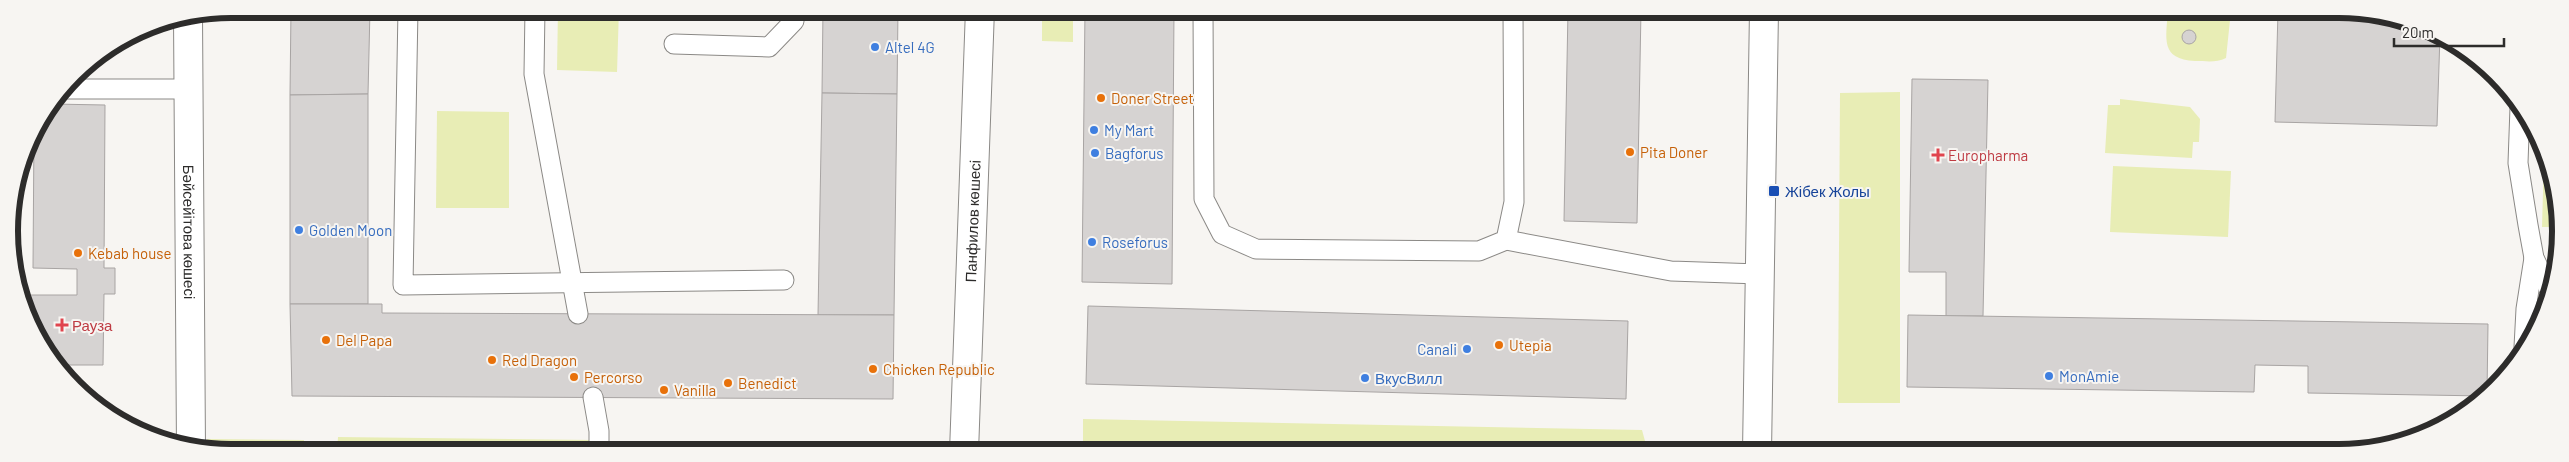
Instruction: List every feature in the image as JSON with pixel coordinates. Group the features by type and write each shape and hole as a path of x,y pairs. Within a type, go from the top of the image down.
{"street":[{"name":"Панфилов көшесі","path":"964,442 980,18"},
{"path":"1756,444 1764,18"},
{"name":"Бәйсейітова көшесі","path":"188,22 191,440"}],"lane":[{"path":"408,18 403,285 784,280"},
{"path":"535,18 534,74 578,314"},
{"path":"674,44 769,47 794,21 794,18"},
{"path":"1203,18 1204,199 1222,234 1256,249 1479,251 1506,240 1671,271 1759,274"},
{"path":"1506,240 1514,202 1513,18"},
{"path":"71,89 188,89"},
{"path":"2520,118 2518,163 2534,258 2545,282"},
{"path":"2525,334 2526,309 2534,258"},
{"path":"593,398 599,432 599,444"}],"green space":[{"path":"558,18 619,18 617,72 557,70"},
{"path":"1042,18 1073,18 1073,42 1042,41"},
{"path":"2167,18 2230,18 2226,58 2215,61 2195,61 2176,56 2168,46 2166,30"},
{"path":"1900,92 1900,403 1838,403 1840,93"},
{"path":"2120,99 2190,107 2200,119 2199,142 2193,142 2192,158 2105,153 2108,105 2120,105"},
{"path":"437,111 509,112 509,208 436,208"},
{"path":"2113,166 2231,171 2228,237 2110,232"},
{"path":"2543,174 2550,203 2552,227 2542,227"},
{"path":"1083,419 1642,430 1646,444 1083,444"},
{"path":"338,437 594,440 594,444 338,444"},
{"path":"207,439 304,440 304,444 207,443"},
{"path":"610,441 881,444 610,444"}],"building":[{"path":"291,18 370,18 368,94 290,95"},
{"path":"823,18 898,18 897,94 822,93"},
{"path":"1085,18 1174,18 1172,284 1082,282"},
{"path":"1568,18 1641,18 1637,223 1564,221"},
{"path":"2278,18 2366,19 2407,29 2440,44 2437,126 2275,122"},
{"path":"2186,30 2192,30 2196,37 2192,44 2186,44 2182,40 2182,34"},
{"path":"1912,79 1988,80 1983,316 1946,316 1946,272 1909,272"},
{"path":"822,93 897,94 894,315 818,315"},
{"path":"368,94 368,304 290,304 290,95"},
{"path":"59,104 105,105 104,268 115,268 115,294 104,294 103,365 65,365 46,338 28,295 77,295 77,269 33,268 34,149 46,124"},
{"path":"290,304 382,304 382,313 894,315 893,399 292,396"},
{"path":"1088,306 1628,321 1626,399 1086,384"},
{"path":"1908,315 2488,324 2487,384 2474,396 2308,393 2308,366 2255,365 2254,392 1907,387"}],"place":[{"name":"Altel 4G","path":"875,47"},
{"name":"Doner Street","path":"1101,98"},
{"name":"My Mart","path":"1094,130"},
{"name":"Pita Doner","path":"1630,152"},
{"name":"Bagforus","path":"1095,153"},
{"name":"Europharma","path":"1938,155"},
{"name":"Жібек Жолы","path":"1774,191"},
{"name":"Golden Moon","path":"299,230"},
{"name":"Roseforus","path":"1092,242"},
{"name":"Kebab house","path":"78,253"},
{"name":"Рауза","path":"62,325"},
{"name":"Del Papa","path":"326,340"},
{"name":"Utepia","path":"1499,345"},
{"name":"Canali","path":"1467,349"},
{"name":"Red Dragon","path":"492,360"},
{"name":"Chicken Republic","path":"873,369"},
{"name":"MonAmie","path":"2049,376"},
{"name":"Percorso","path":"574,377"},
{"name":"ВкусВилл","path":"1365,378"},
{"name":"Benedict","path":"728,383"},
{"name":"Vanilla","path":"664,390"}]}
